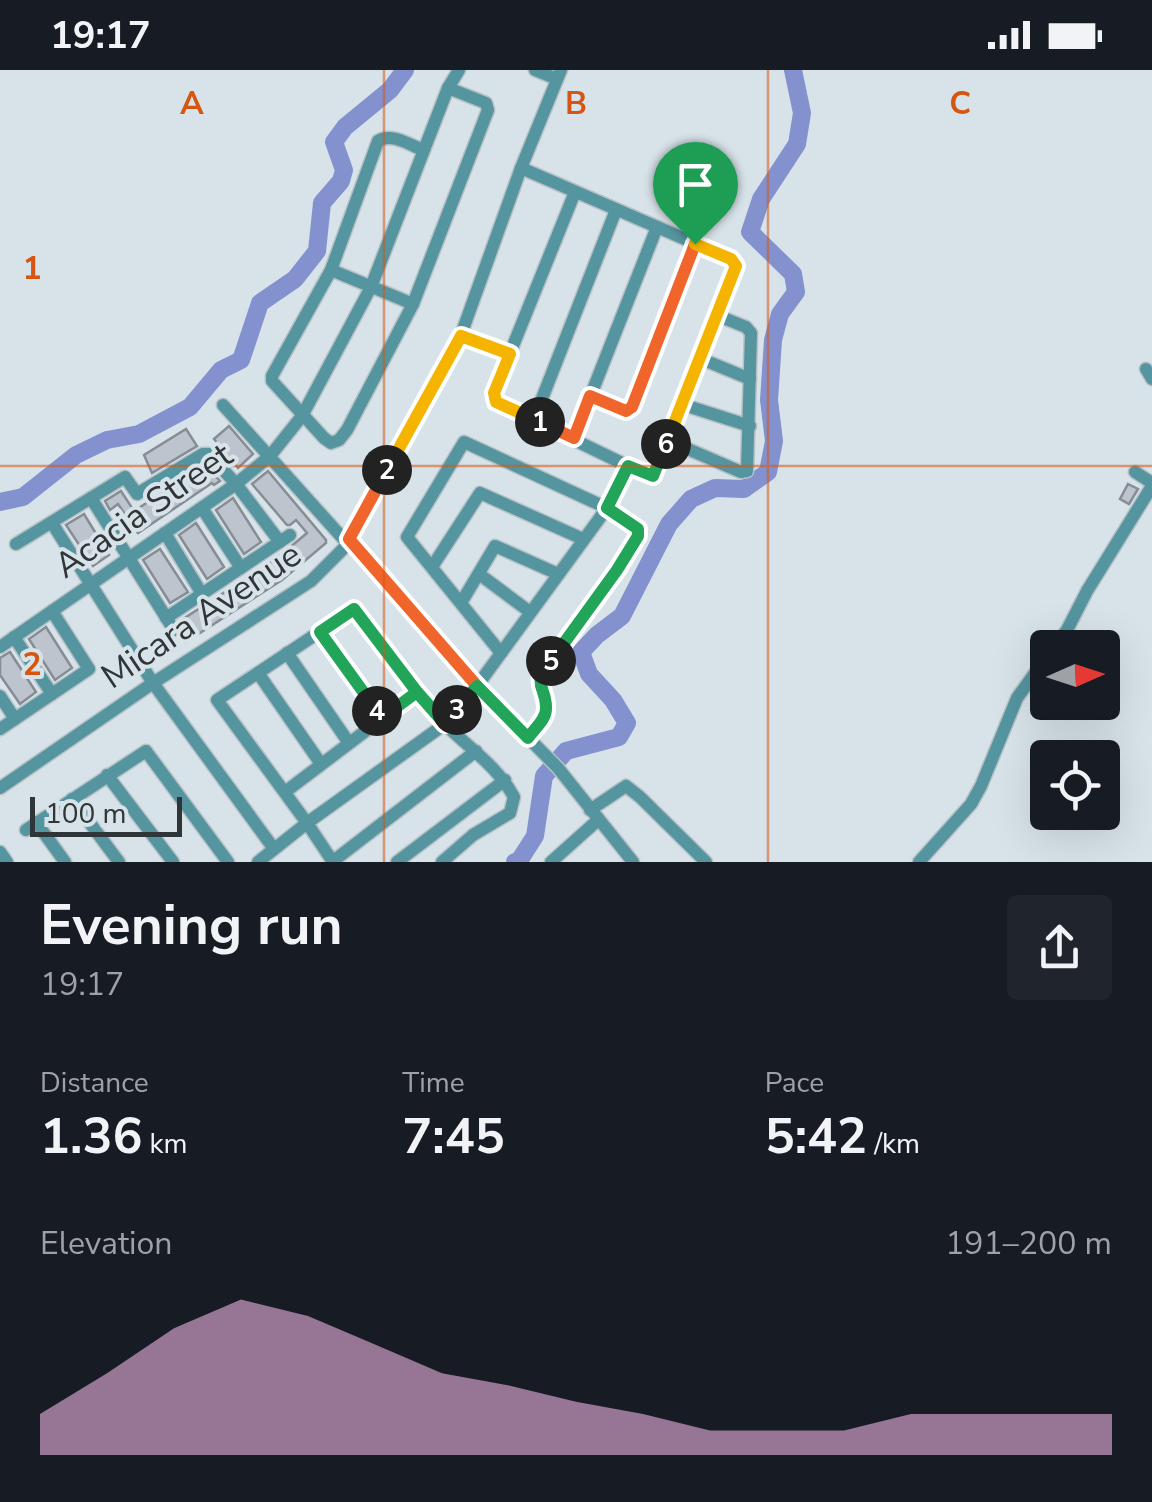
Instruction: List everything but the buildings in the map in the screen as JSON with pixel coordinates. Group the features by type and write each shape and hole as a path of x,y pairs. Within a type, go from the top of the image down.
{"street":[{"name":"Acacia Street","path":"0,647 236,484 270,456 302,416 372,287 458,70"},
{"path":"535,70 559,74"},
{"name":"Micara Avenue","path":"0,788 331,563 348,541 461,336 559,74"},
{"path":"424,150 391,138 378,141 332,270 272,376 272,382 331,443 347,430 412,304 488,110 486,103 448,88"},
{"path":"521,168 731,259 736,266 653,476 496,402 494,393 576,192"},
{"path":"534,420 616,210"},
{"path":"574,438 656,227"},
{"path":"590,396 626,411 632,407 695,244"},
{"path":"332,270 412,304"},
{"path":"667,440 741,472 747,470 751,333 746,327 716,315"},
{"path":"699,358 750,379"},
{"path":"681,404 750,426"},
{"path":"223,405 477,686 554,765 626,860"},
{"path":"501,653 407,538 464,442 607,508 638,529 638,536 578,625 541,672 540,686 547,706 544,717 528,738"},
{"path":"16,544 125,477 138,494 209,454 285,538 166,618"},
{"path":"258,862 445,724 607,508 628,466"},
{"path":"1067,630 1152,484 1135,472"},
{"path":"432,567 480,494 582,540"},
{"path":"91,498 174,630"},
{"path":"202,508 241,568"},
{"path":"52,523 153,683 274,848"},
{"path":"165,533 202,594"},
{"path":"461,603 495,546 558,574"},
{"path":"479,574 530,612"},
{"path":"442,862 510,812 514,798 505,780 476,751 445,724 417,692 354,609 217,700 332,862 476,751"},
{"path":"0,729 89,669 52,611"},
{"path":"320,632 382,718"},
{"path":"14,637 52,694"},
{"path":"288,653 349,744"},
{"path":"258,673 321,764"},
{"path":"920,862 971,804 1017,698 1030,680"},
{"path":"284,792 417,692"},
{"path":"0,696 15,719"},
{"path":"65,862 31,826 146,751 228,862"},
{"path":"108,775 173,862"},
{"path":"397,862 505,780"},
{"path":"551,862 594,814 626,786 706,862"},
{"path":"72,799 119,862"},
{"path":"0,852 7,862"}],"path":[{"path":"461,336 510,354"}],"waterway":[{"path":"0,502 23,497 76,455 107,440 139,434 190,407 221,370 241,360 260,303 295,279 317,251 322,203 341,181 344,170 334,142 345,127 390,90 405,70"},
{"path":"515,862 535,836 544,776 566,751 619,737 627,723 613,700 589,674 581,652 622,616 669,524 691,499 715,488 744,489 768,472 774,441 769,400 773,340 780,314 796,292 793,274 750,232 761,199 797,144 802,113 793,70"}],"route":[{"path":"695,244 632,407 626,411 590,396 574,438 496,402 494,393 510,354 461,336 349,539 477,686 445,724 354,609 320,632 382,718 417,692 445,724 477,686 528,738 544,717 547,706 540,686 541,672 638,536 633,524 607,508 628,466 653,476 736,266 731,259 695,244"}]}
